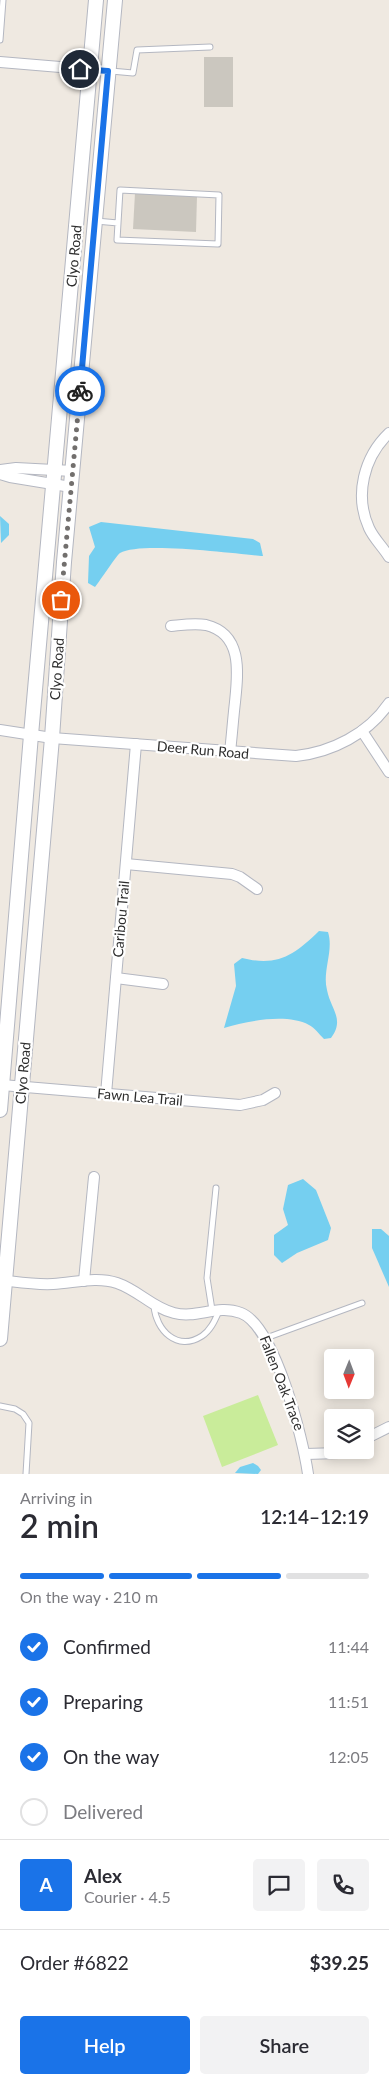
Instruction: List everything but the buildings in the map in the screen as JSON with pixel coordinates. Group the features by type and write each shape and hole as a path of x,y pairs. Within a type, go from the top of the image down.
{"street":[{"name":"Clyo Road","path":"0,1110 96,0"},
{"name":"Clyo Road","path":"0,1339 2,1280 22,1086 52,738 64,562 115,0"},
{"path":"0,62 108,71"},
{"path":"389,433 374,450 367,466 362,490 365,516 370,529 389,557"},
{"path":"0,470 16,468 73,471"},
{"path":"0,474 72,487"},
{"path":"171,626 194,624 215,628 234,647 238,669 230,752"},
{"name":"Deer Run Road","path":"0,730 52,738 280,756 308,755 343,742 362,731 389,704"},
{"path":"362,731 389,772"},
{"name":"Caribou Trail","path":"106,1094 136,744"},
{"path":"126,864 232,874 240,877 256,890"},
{"path":"116,978 163,984"},
{"name":"Fawn Lea Trail","path":"2,1085 240,1105 257,1102 275,1094"},
{"path":"84,1280 94,1177"},
{"name":"Fallen Oak Trace","path":"2,1280 32,1284 105,1280 133,1290 163,1310 186,1315 216,1310 232,1310 249,1317 257,1324 266,1338 298,1419 306,1454 308,1474"},
{"path":"374,1435 389,1427"},
{"path":"306,1454 324,1453"}],"lane":[{"path":"0,40 3,0"},
{"path":"108,71 133,72 137,50 210,47"},
{"path":"120,190 219,195 218,244 117,240 118,223 120,190"},
{"path":"95,221 118,223"},
{"path":"154,1305 157,1322 163,1331 171,1337 187,1341 196,1339 209,1330 216,1310 207,1278 216,1188"},
{"path":"266,1338 362,1303"},
{"path":"0,1406 23,1414 29,1423 26,1474"}],"green space":[{"path":"258,1395 278,1445 222,1467 203,1416"}],"water":[{"path":"0,516 9,524 9,535 1,543"},
{"path":"101,522 253,539 260,543 263,556 167,548 131,550 118,555 95,587 88,583 89,556 95,547 89,527"},
{"path":"319,931 328,932 330,946 326,983 337,1020 335,1031 331,1038 324,1039 309,1025 290,1019 267,1019 224,1028 236,986 234,964 242,958 266,961 285,957 301,947"},
{"path":"303,1179 316,1190 331,1228 328,1240 297,1253 282,1263 274,1255 274,1235 288,1225 283,1209 288,1185"},
{"path":"372,1229 381,1229 389,1236 389,1287 372,1248"},
{"path":"253,1463 261,1470 258,1474 235,1473 240,1467"}],"way so far":[{"path":"61,600 80,391"}],"route":[{"path":"80,69 108,71 80,391"}]}
